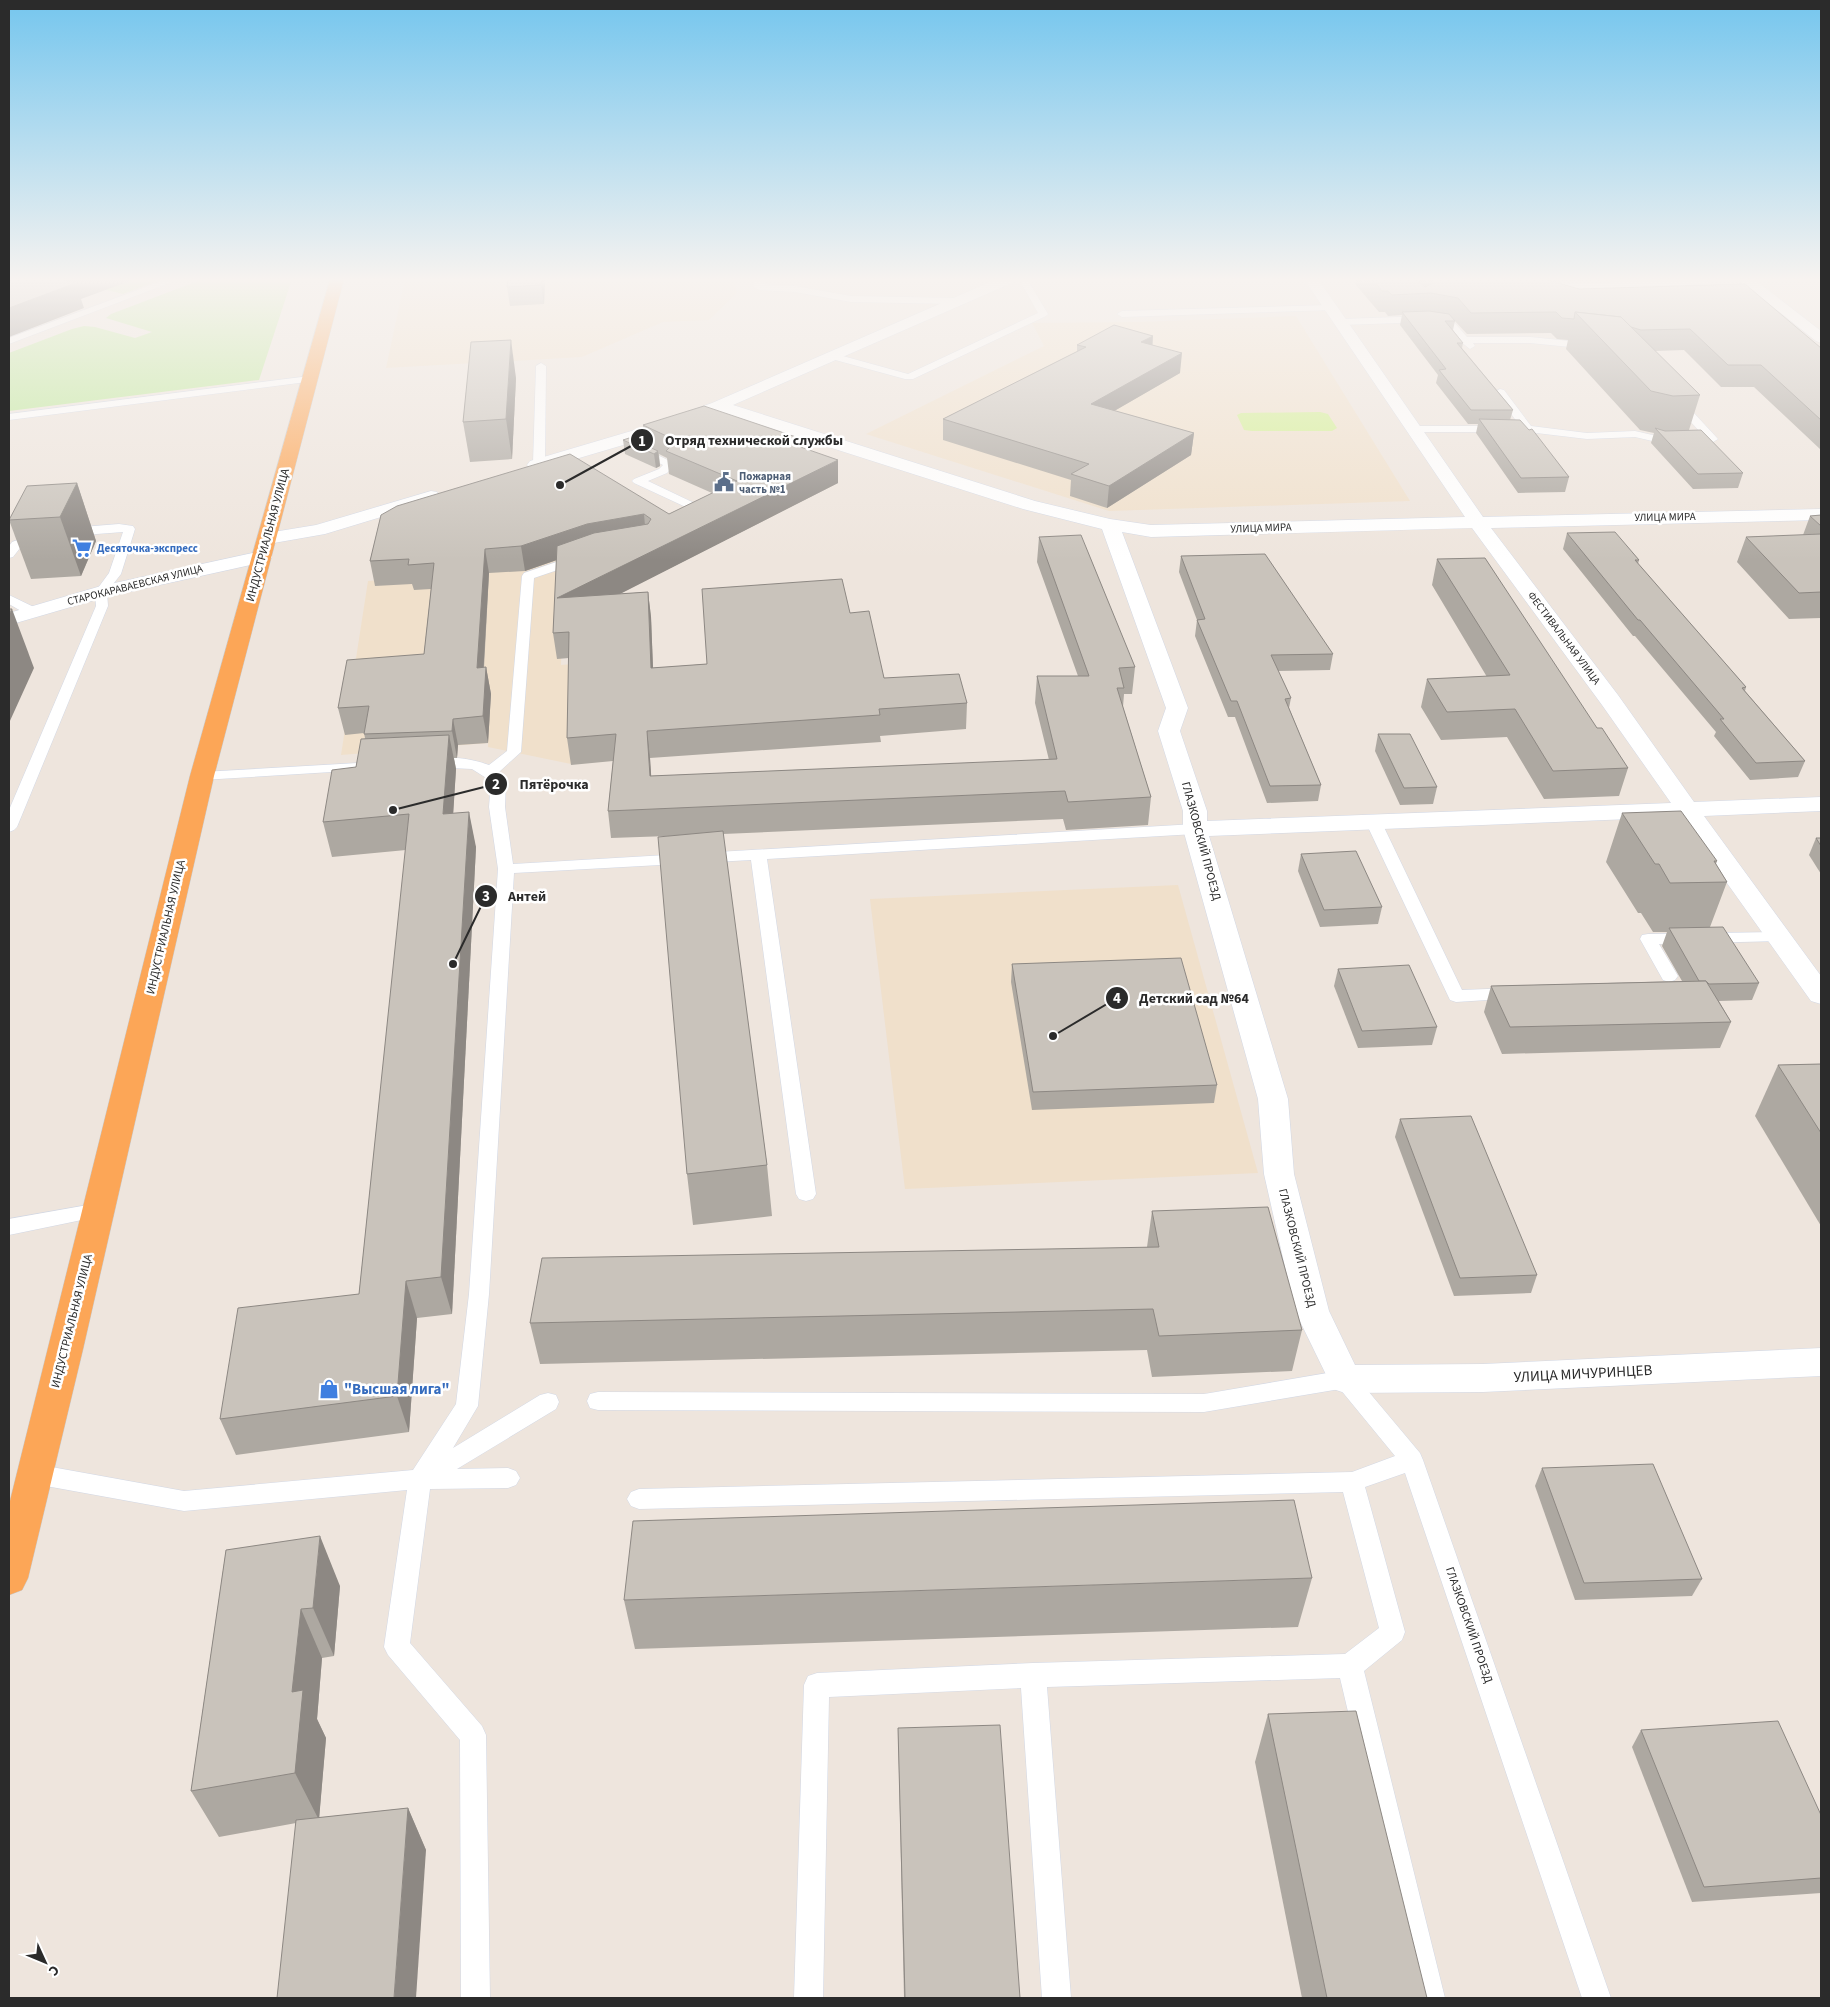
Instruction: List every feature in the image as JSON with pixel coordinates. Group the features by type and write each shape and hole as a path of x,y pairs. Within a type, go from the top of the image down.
{"highway":[{"name":"ИНДУСТРИАЛЬНАЯ УЛИЦА","path":"9,1578 202,776 312,373"}],"street":[{"path":"520,470 661,428 718,406 794,373"},
{"name":"ФЕСТИВАЛЬНАЯ УЛИЦА","path":"1376,373 1477,522 1610,700 1821,995"},
{"name":"УЛИЦА МИРА","path":"718,406 1029,505 1110,525 1152,532 1821,514"},
{"name":"СТАРОКАРАВАЕВСКАЯ УЛИЦА","path":"9,619 265,547 443,492"},
{"name":"ГЛАЗКОВСКИЙ ПРОЕЗД","path":"1110,525 1177,708 1169,731 1195,811 1196,829 1273,1099 1279,1174 1312,1311 1345,1379"},
{"path":"1196,829 1821,804"},
{"name":"УЛИЦА МИЧУРИНЦЕВ","path":"1345,1379 1483,1378 1821,1362"}],"lane":[{"path":"539,464 541,373"},
{"path":"890,373 909,378 920,373"},
{"path":"9,417 310,379"},
{"path":"1415,429 1528,429 1588,436 1635,434 1661,440 1713,438 1667,391"},
{"path":"1500,392 1528,429"},
{"path":"618,441 670,464 663,471 638,480 707,513"},
{"path":"9,554 16,545 53,533 119,528 129,529 115,574 101,592 102,606 9,827"},
{"path":"491,771 514,752 528,576 586,556"},
{"path":"9,599 32,612"},
{"path":"202,776 404,765 473,764 491,771 499,780 497,807 506,869 479,1294 467,1406 420,1479 398,1647 473,1735 475,1998"},
{"path":"1374,823 1456,996 1524,994"},
{"path":"506,869 1196,829"},
{"path":"758,854 806,1194"},
{"path":"1667,985 1648,939 1779,937"},
{"path":"9,1227 99,1210"},
{"path":"598,1401 1204,1403 1345,1379"},
{"name":"ГЛАЗКОВСКИЙ ПРОЕЗД","path":"1345,1379 1412,1460 1597,1998"},
{"path":"420,1479 548,1402"},
{"path":"639,1499 1352,1482 1412,1460"},
{"path":"35,1474 184,1500 420,1479 508,1478"},
{"path":"808,1998 817,1685 1033,1675 1350,1666 1394,1632 1352,1482"},
{"path":"1350,1666 1430,1998"},
{"path":"1033,1675 1057,1998"}],"shaded area":[{"path":"990,373 1331,373 1410,501 1109,511 866,434"},
{"path":"618,505 563,577 561,665 573,664 571,764 488,747 488,743 341,755 368,581 435,576"},
{"path":"1178,885 1258,1173 905,1189 870,899"}],"green space":[{"path":"9,373 261,373 259,380 9,411"},
{"path":"1320,412 1328,414 1337,428 1332,431 1244,430 1237,415 1241,413"}],"building":[{"path":"468,373 509,373 506,419 463,422"},
{"path":"1035,373 1147,373 1091,404 1194,433 1109,486 1071,474 1089,464 943,419"},
{"path":"1441,373 1482,373 1513,410 1471,410"},
{"path":"1633,373 1677,373 1700,395 1673,396 1651,391"},
{"path":"1769,373 1821,373 1821,420"},
{"path":"704,406 799,438 789,443 838,460 557,598 648,592 651,668 707,664 702,589 842,579 850,613 869,611 884,678 959,674 967,703 879,709 880,715 647,731 650,776 1057,759 1037,676 1089,676 1039,537 1081,535 1135,667 1119,668 1124,688 1117,688 1151,797 1068,802 1065,791 608,811 616,734 567,738 569,632 553,633 557,546 594,533 648,524 651,519 644,514 587,524 521,546 485,549 477,668 486,667 483,716 453,719 452,731 364,734 369,706 338,708 347,660 424,654 434,563 408,565 409,559 370,561 381,515 397,506 570,454 669,514 737,481 666,451 675,440 643,425"},
{"path":"1479,419 1520,420 1529,430 1532,429 1569,477 1521,478"},
{"path":"1655,428 1665,431 1701,430 1743,473 1698,474"},
{"path":"629,438 658,451 654,454 623,440"},
{"path":"77,483 60,517 9,520 27,486"},
{"path":"1821,515 1821,526 1810,516"},
{"path":"1615,532 1639,560 1635,560 1746,687 1742,688 1805,761 1756,763 1720,719 1724,719 1640,620 1638,620 1567,533"},
{"path":"1821,534 1821,592 1799,593 1746,537"},
{"path":"1265,554 1333,654 1271,655 1291,698 1285,699 1321,785 1270,786 1237,701 1231,701 1197,620 1205,619 1181,556"},
{"path":"1485,558 1597,728 1602,728 1628,768 1553,771 1515,709 1447,712 1427,679 1510,675 1437,559"},
{"path":"1378,734 1410,734 1437,787 1404,788"},
{"path":"449,735 443,814 469,812 441,1277 406,1281 397,1396 220,1419 238,1308 359,1294 409,814 323,822 332,770 356,767 361,739"},
{"path":"1681,811 1717,861 1714,861 1727,882 1670,883 1659,864 1655,864 1622,813"},
{"path":"723,831 767,1165 687,1174 658,837"},
{"path":"1816,838 1821,838 1821,846"},
{"path":"1356,851 1382,907 1324,910 1301,854"},
{"path":"1723,927 1759,983 1709,984 1706,981 1699,981 1669,928"},
{"path":"1181,958 1217,1085 1033,1092 1012,964"},
{"path":"1409,965 1437,1027 1362,1031 1338,969"},
{"path":"1706,981 1731,1022 1510,1027 1491,986"},
{"path":"1821,1064 1821,1133 1778,1065"},
{"path":"1471,1116 1537,1275 1460,1278 1400,1119"},
{"path":"1268,1207 1302,1330 1159,1336 1153,1309 530,1323 542,1258 1159,1247 1152,1211"},
{"path":"1653,1464 1702,1579 1584,1583 1542,1468"},
{"path":"1294,1500 1312,1578 624,1600 633,1521"},
{"path":"320,1536 313,1608 301,1609 292,1692 303,1690 295,1773 191,1791 226,1550"},
{"path":"1356,1711 1427,1998 1327,1998 1268,1714"},
{"path":"1778,1721 1821,1815 1821,1878 1704,1887 1641,1730"},
{"path":"1000,1725 1020,1998 905,1998 898,1728"},
{"path":"408,1808 394,1998 277,1998 296,1820"}],"place":[{"name":"Пожарная часть №1","path":"724,482"},
{"name":"Отряд технической службы","path":"560,485"},
{"name":"Десяточка-экспресс","path":"82,548"},
{"name":"Пятёрочка","path":"393,810"},
{"name":"Антей","path":"453,964"},
{"name":"Детский сад №64","path":"1053,1036"},
{"name":"\"Высшая лига\"","path":"329,1389"}]}
